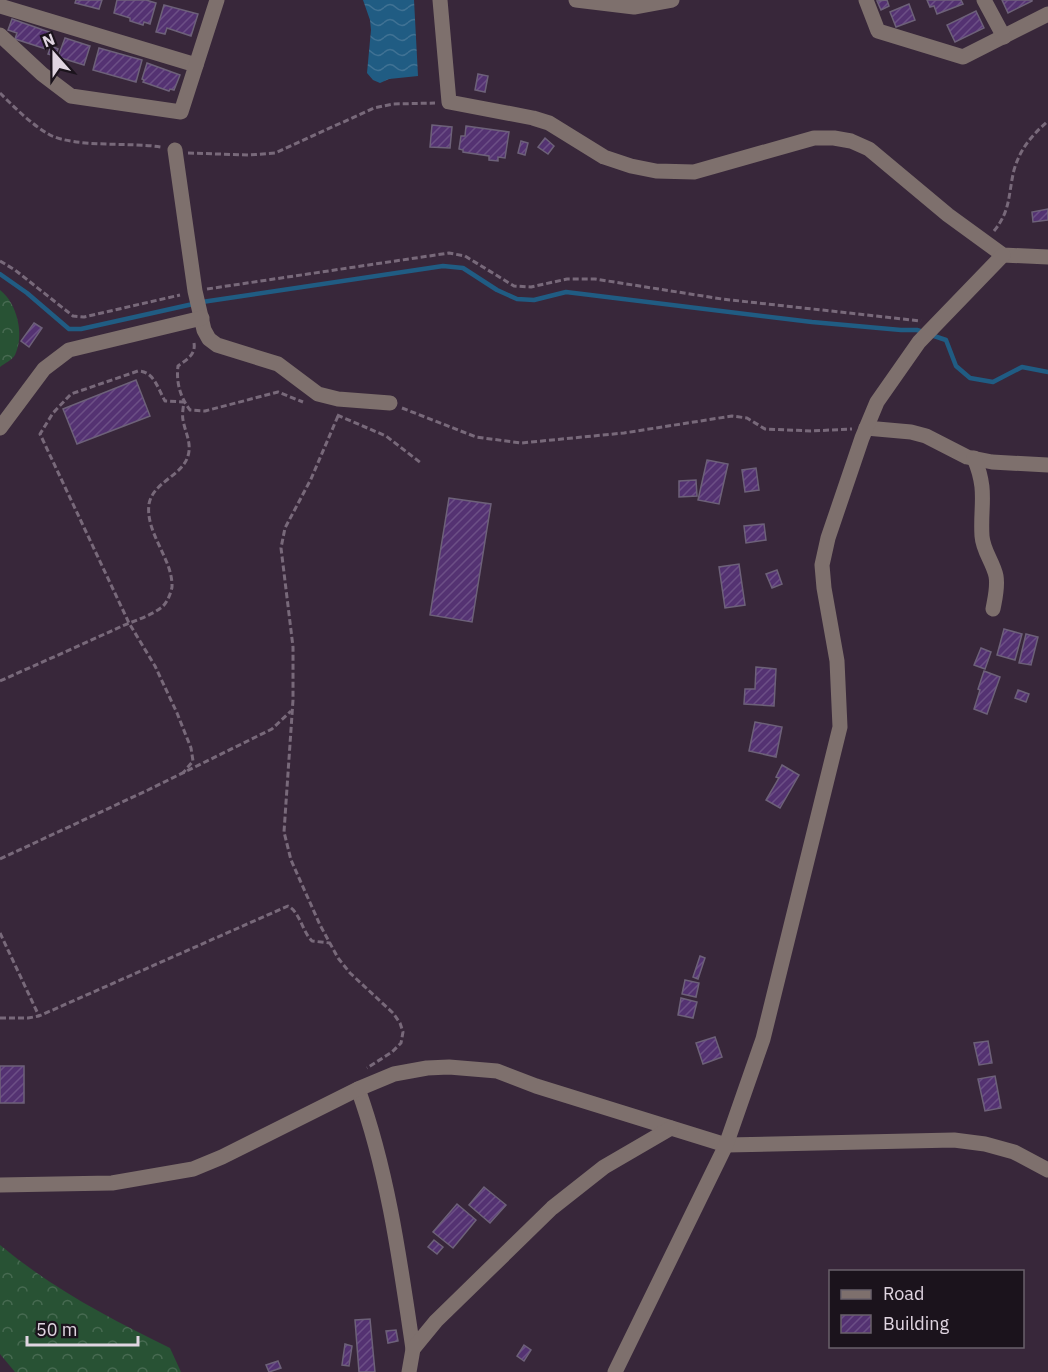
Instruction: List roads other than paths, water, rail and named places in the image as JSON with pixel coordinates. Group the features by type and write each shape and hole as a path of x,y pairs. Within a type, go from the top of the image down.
{"street":[{"path":"0,35 42,74 71,96 181,112 217,0"},
{"path":"440,0 449,102 549,123 604,157 656,171 694,172 814,138 851,141 869,149 948,215 1003,255 1048,256"},
{"path":"576,0 634,7 672,0"},
{"path":"866,0 878,31 963,57 1048,14"},
{"path":"984,0 1004,37"},
{"path":"0,6 196,65"},
{"path":"175,150 195,291 196,319 209,339 217,345 278,364 318,394 338,399 390,403"},
{"path":"615,1372 726,1145 763,1039 840,727 837,661 822,565 828,538 866,428 877,402 919,342 1003,255"},
{"path":"0,428 44,369 69,350 196,319"},
{"path":"866,428 911,432 926,436 957,453 974,458 1008,464 1048,465"},
{"path":"974,458 984,497 984,544 996,577 993,609"},
{"path":"0,1185 112,1183 193,1169 358,1089 394,1074 449,1067 497,1071 726,1145 954,1140 985,1144 1014,1152 1048,1170"},
{"path":"358,1089 387,1193 400,1262 413,1349 409,1372"},
{"path":"413,1349 435,1320 552,1208 604,1167 671,1128"}],"water":[{"path":"363,0 414,0 418,76 389,79 380,83 373,80 367,73 371,30"}],"waterway":[{"path":"0,274 27,293 69,329 81,329 202,302 443,266 463,268 497,290 517,299 534,300 566,292 812,322 923,332"},
{"path":"931,335 946,340 956,366 970,378 993,382 1022,367 1048,372"}]}
